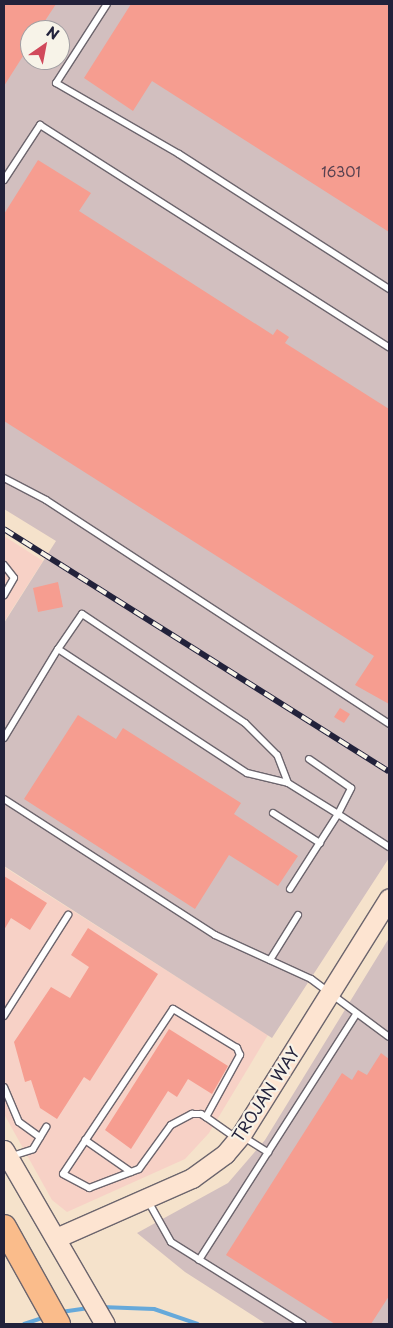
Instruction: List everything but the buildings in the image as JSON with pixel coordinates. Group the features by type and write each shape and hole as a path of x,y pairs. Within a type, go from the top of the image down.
{"highway":[{"path":"4,1227 9,1258 41,1324"},
{"path":"9,1258 58,1324"}],"street":[{"name":"TROJAN WAY","path":"56,1238 192,1178 240,1137 389,898"},
{"path":"6,1153 105,1324"}],"lane":[{"path":"108,4 56,83 178,154 389,289"},
{"path":"4,180 40,125 389,347"},
{"path":"4,478 46,500 389,724"},
{"path":"4,565 14,578 4,595"},
{"path":"4,738 58,649 82,614 245,723 276,755 288,783"},
{"path":"58,649 247,773 288,783 389,847"},
{"path":"290,890 338,814 350,788 309,760"},
{"path":"4,799 215,935 311,979 328,996 355,1016 389,1037"},
{"path":"273,813 320,843"},
{"path":"4,1016 68,915"},
{"path":"270,960 298,915"},
{"path":"206,1118 240,1055 237,1048 173,1008 63,1174 76,1183 89,1188 131,1172 146,1165 181,1118 192,1114 206,1118 268,1152"},
{"path":"199,1260 355,1016"},
{"path":"4,1087 19,1122 40,1136"},
{"path":"6,1153 32,1149 46,1127"},
{"path":"85,1140 131,1172"},
{"path":"146,1197 171,1242 302,1324"}],"shaded area":[{"path":"4,4 389,4 389,858 272,1038 4,866 4,623 56,541 4,509"},
{"path":"4,536 43,561 4,622"},
{"path":"4,867 268,1035 209,1133 185,1159 67,1212 52,1200 4,1114"},
{"path":"389,938 389,1324 266,1324 185,1272 137,1233 228,1183 265,1140"}],"waterway":[{"path":"101,1307 154,1309 198,1324"},
{"path":"61,1312 89,1308"},
{"path":"24,1324 45,1317"}],"railway":[{"path":"4,529 389,771"}]}
